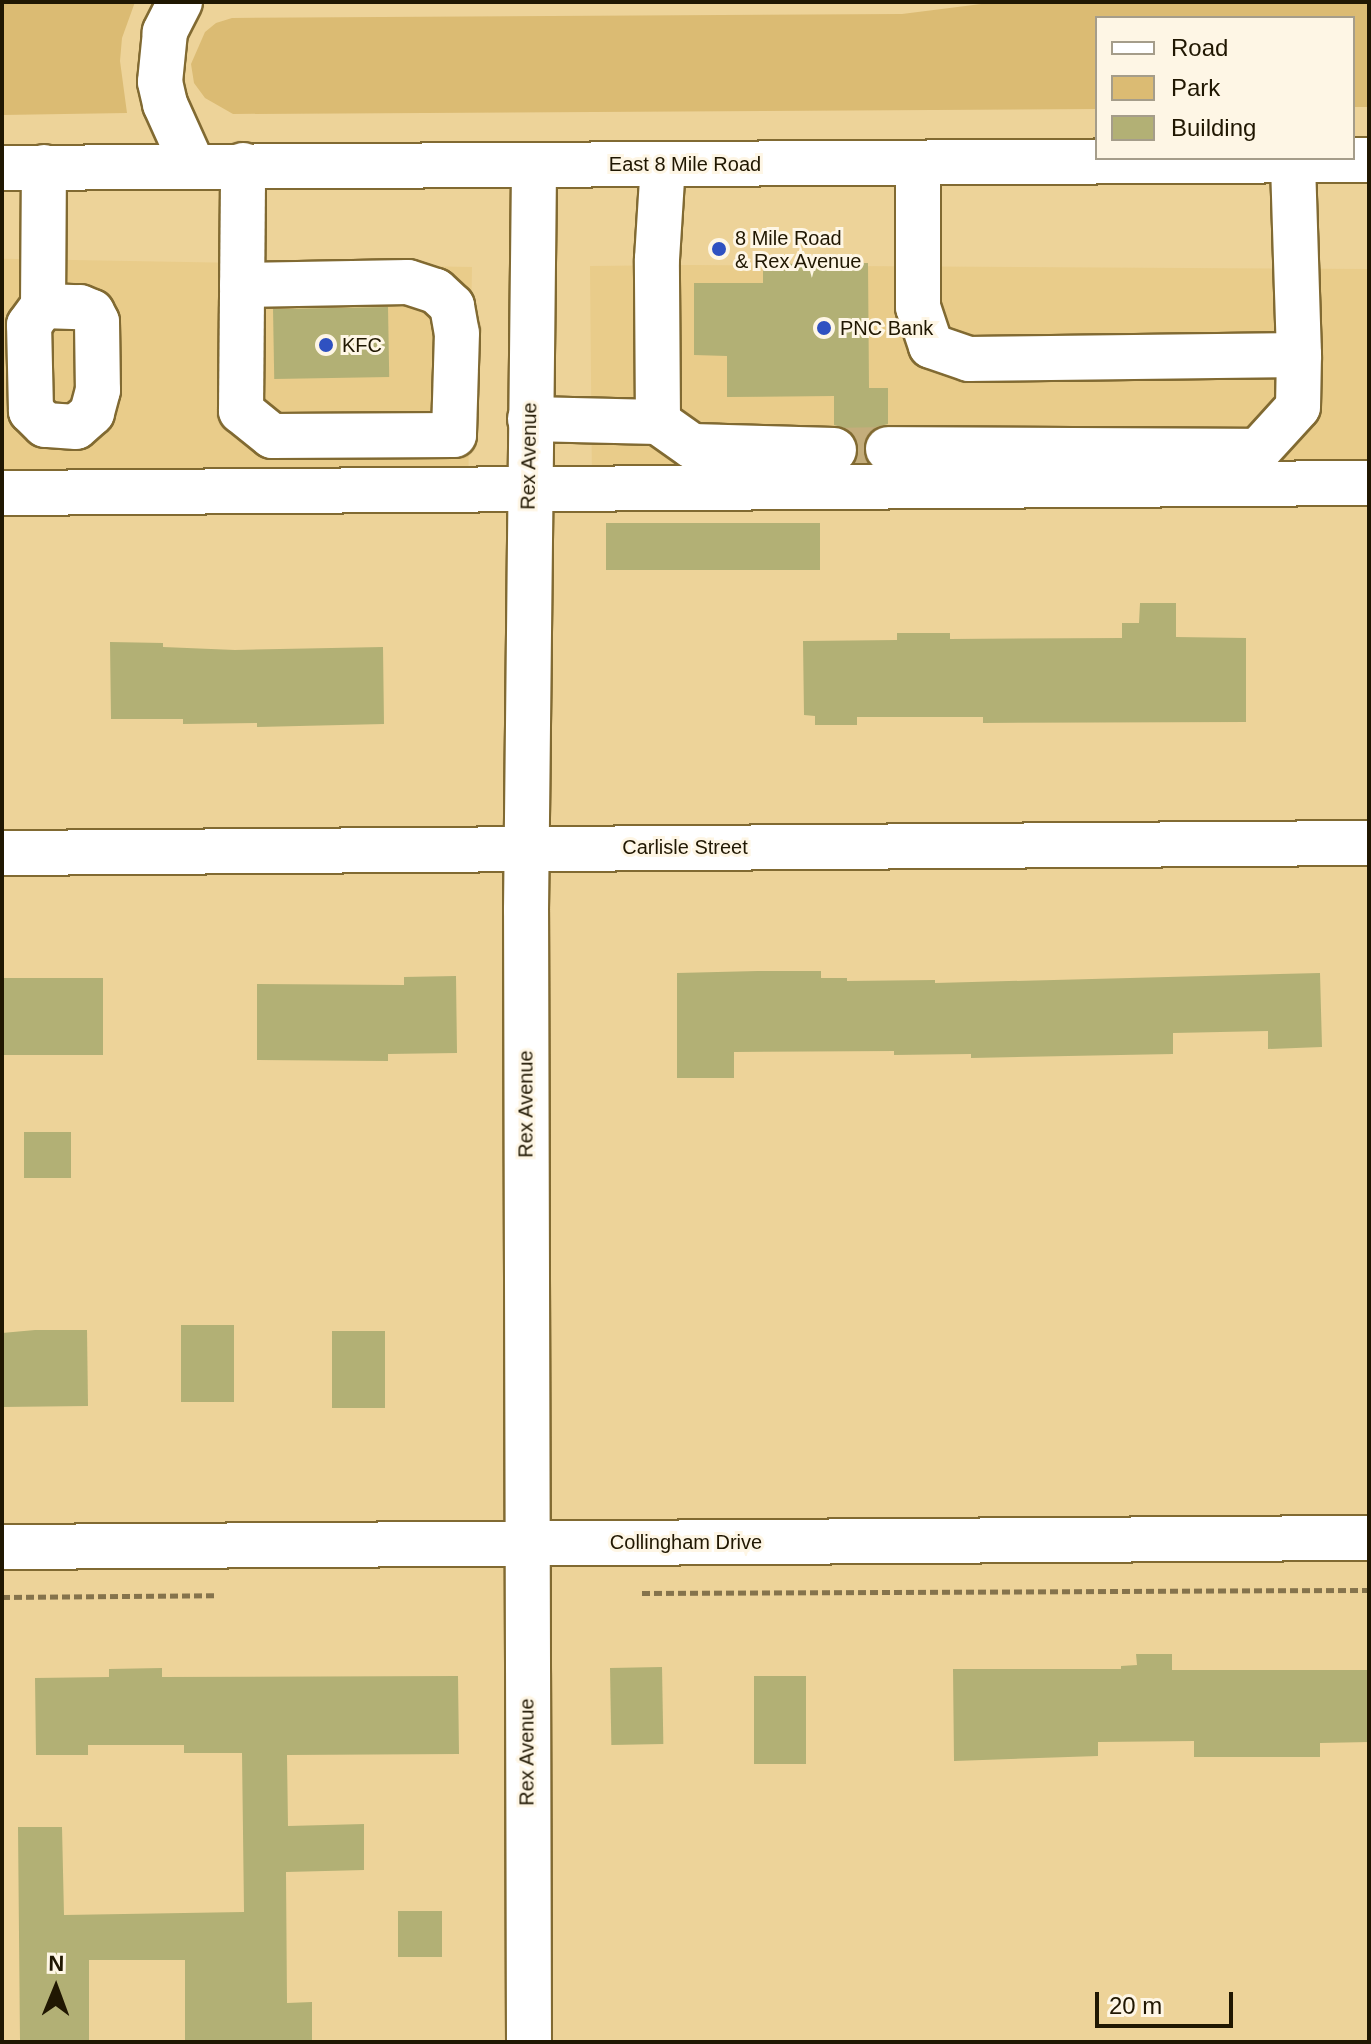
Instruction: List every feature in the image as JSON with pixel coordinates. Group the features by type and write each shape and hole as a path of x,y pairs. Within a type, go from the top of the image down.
{"main road":[{"path":"180,2 165,32 160,82 165,104 193,166"},
{"name":"East 8 Mile Road","path":"23,168 1369,160"},
{"path":"888,449 1258,451 1298,407 1293,161"},
{"path":"918,163 918,307 931,346 969,359 1299,355"},
{"path":"663,164 657,259 675,434"},
{"path":"242,285 408,282 436,291 452,306 457,333 454,435 272,436 241,411 242,285 243,165"},
{"name":"Rex Avenue","path":"529,2042 526,848 534,165"},
{"path":"23,168 43,306"},
{"path":"530,419 834,450"},
{"path":"675,434 724,467 922,469 972,449"},
{"path":"2,493 1369,483"},
{"name":"Carlisle Street","path":"2,853 1369,843"},
{"name":"Collingham Drive","path":"2,1547 1369,1538"}],"path":[{"path":"638,1593 1369,1590"},
{"path":"2,1597 225,1595"}],"shaded area":[{"path":"2,259 472,267 468,481 2,473"},
{"path":"590,266 1369,269 1369,476 592,485"}],"green space":[{"path":"2,2 135,2 122,38 120,61 127,113 2,115"},
{"path":"997,2 1369,2 1369,107 1355,107 1355,16 1095,16 1095,109 233,114 205,98 194,83 191,64 205,32 216,23 232,18 902,14"}],"building":[{"path":"868,263 869,388 888,388 888,424 876,427 867,436 865,457 857,458 856,439 848,429 834,425 834,396 727,397 727,356 694,355 694,283 763,283 763,264"},
{"path":"388,307 389,377 274,379 273,309"},
{"path":"606,523 820,523 820,570 606,570"},
{"path":"1140,603 1176,603 1176,637 1246,638 1246,722 983,723 983,717 857,717 857,725 815,725 815,716 804,715 803,641 897,640 897,633 950,633 950,639 1122,638 1122,623 1139,623"},
{"path":"110,642 235,650 383,647 384,724 257,727 257,723 183,724 183,719 111,719"},
{"path":"821,971 821,978 847,978 847,981 935,980 935,983 1320,973 1322,1047 1268,1049 1268,1031 1173,1033 1173,1054 971,1058 971,1054 894,1055 894,1051 734,1052 734,1078 677,1078 677,973"},
{"path":"456,976 457,1053 388,1054 388,1061 257,1060 257,984 404,985 404,977"},
{"path":"2,978 103,978 103,1055 2,1055"},
{"path":"24,1132 71,1132 71,1178 24,1178"},
{"path":"181,1325 234,1325 234,1402 181,1402"},
{"path":"87,1330 88,1406 2,1407 2,1333"},
{"path":"332,1331 385,1331 385,1408 332,1408"},
{"path":"1136,1654 1172,1654 1172,1670 1369,1670 1369,1742 1320,1743 1320,1757 1194,1757 1194,1741 1098,1742 1098,1756 954,1761 953,1669 1121,1669 1121,1666 1137,1665"},
{"path":"662,1667 663,1744 611,1745 610,1668"},
{"path":"162,1668 162,1677 458,1676 459,1754 287,1755 288,1826 364,1824 364,1870 286,1872 287,2003 312,2002 312,2042 185,2042 185,1960 89,1960 89,2042 20,2042 18,1827 62,1827 64,1915 244,1912 242,1753 184,1753 184,1745 88,1745 88,1755 36,1755 35,1678 109,1677 109,1669"},
{"path":"754,1676 806,1676 806,1764 754,1764"},
{"path":"398,1911 442,1911 442,1957 398,1957"}],"tunnel":[{"path":"834,450 888,449"}],"place":[{"name":"8 Mile Road & Rex Avenue","path":"719,249"},
{"name":"PNC Bank","path":"824,328"},
{"name":"KFC","path":"326,345"}]}
